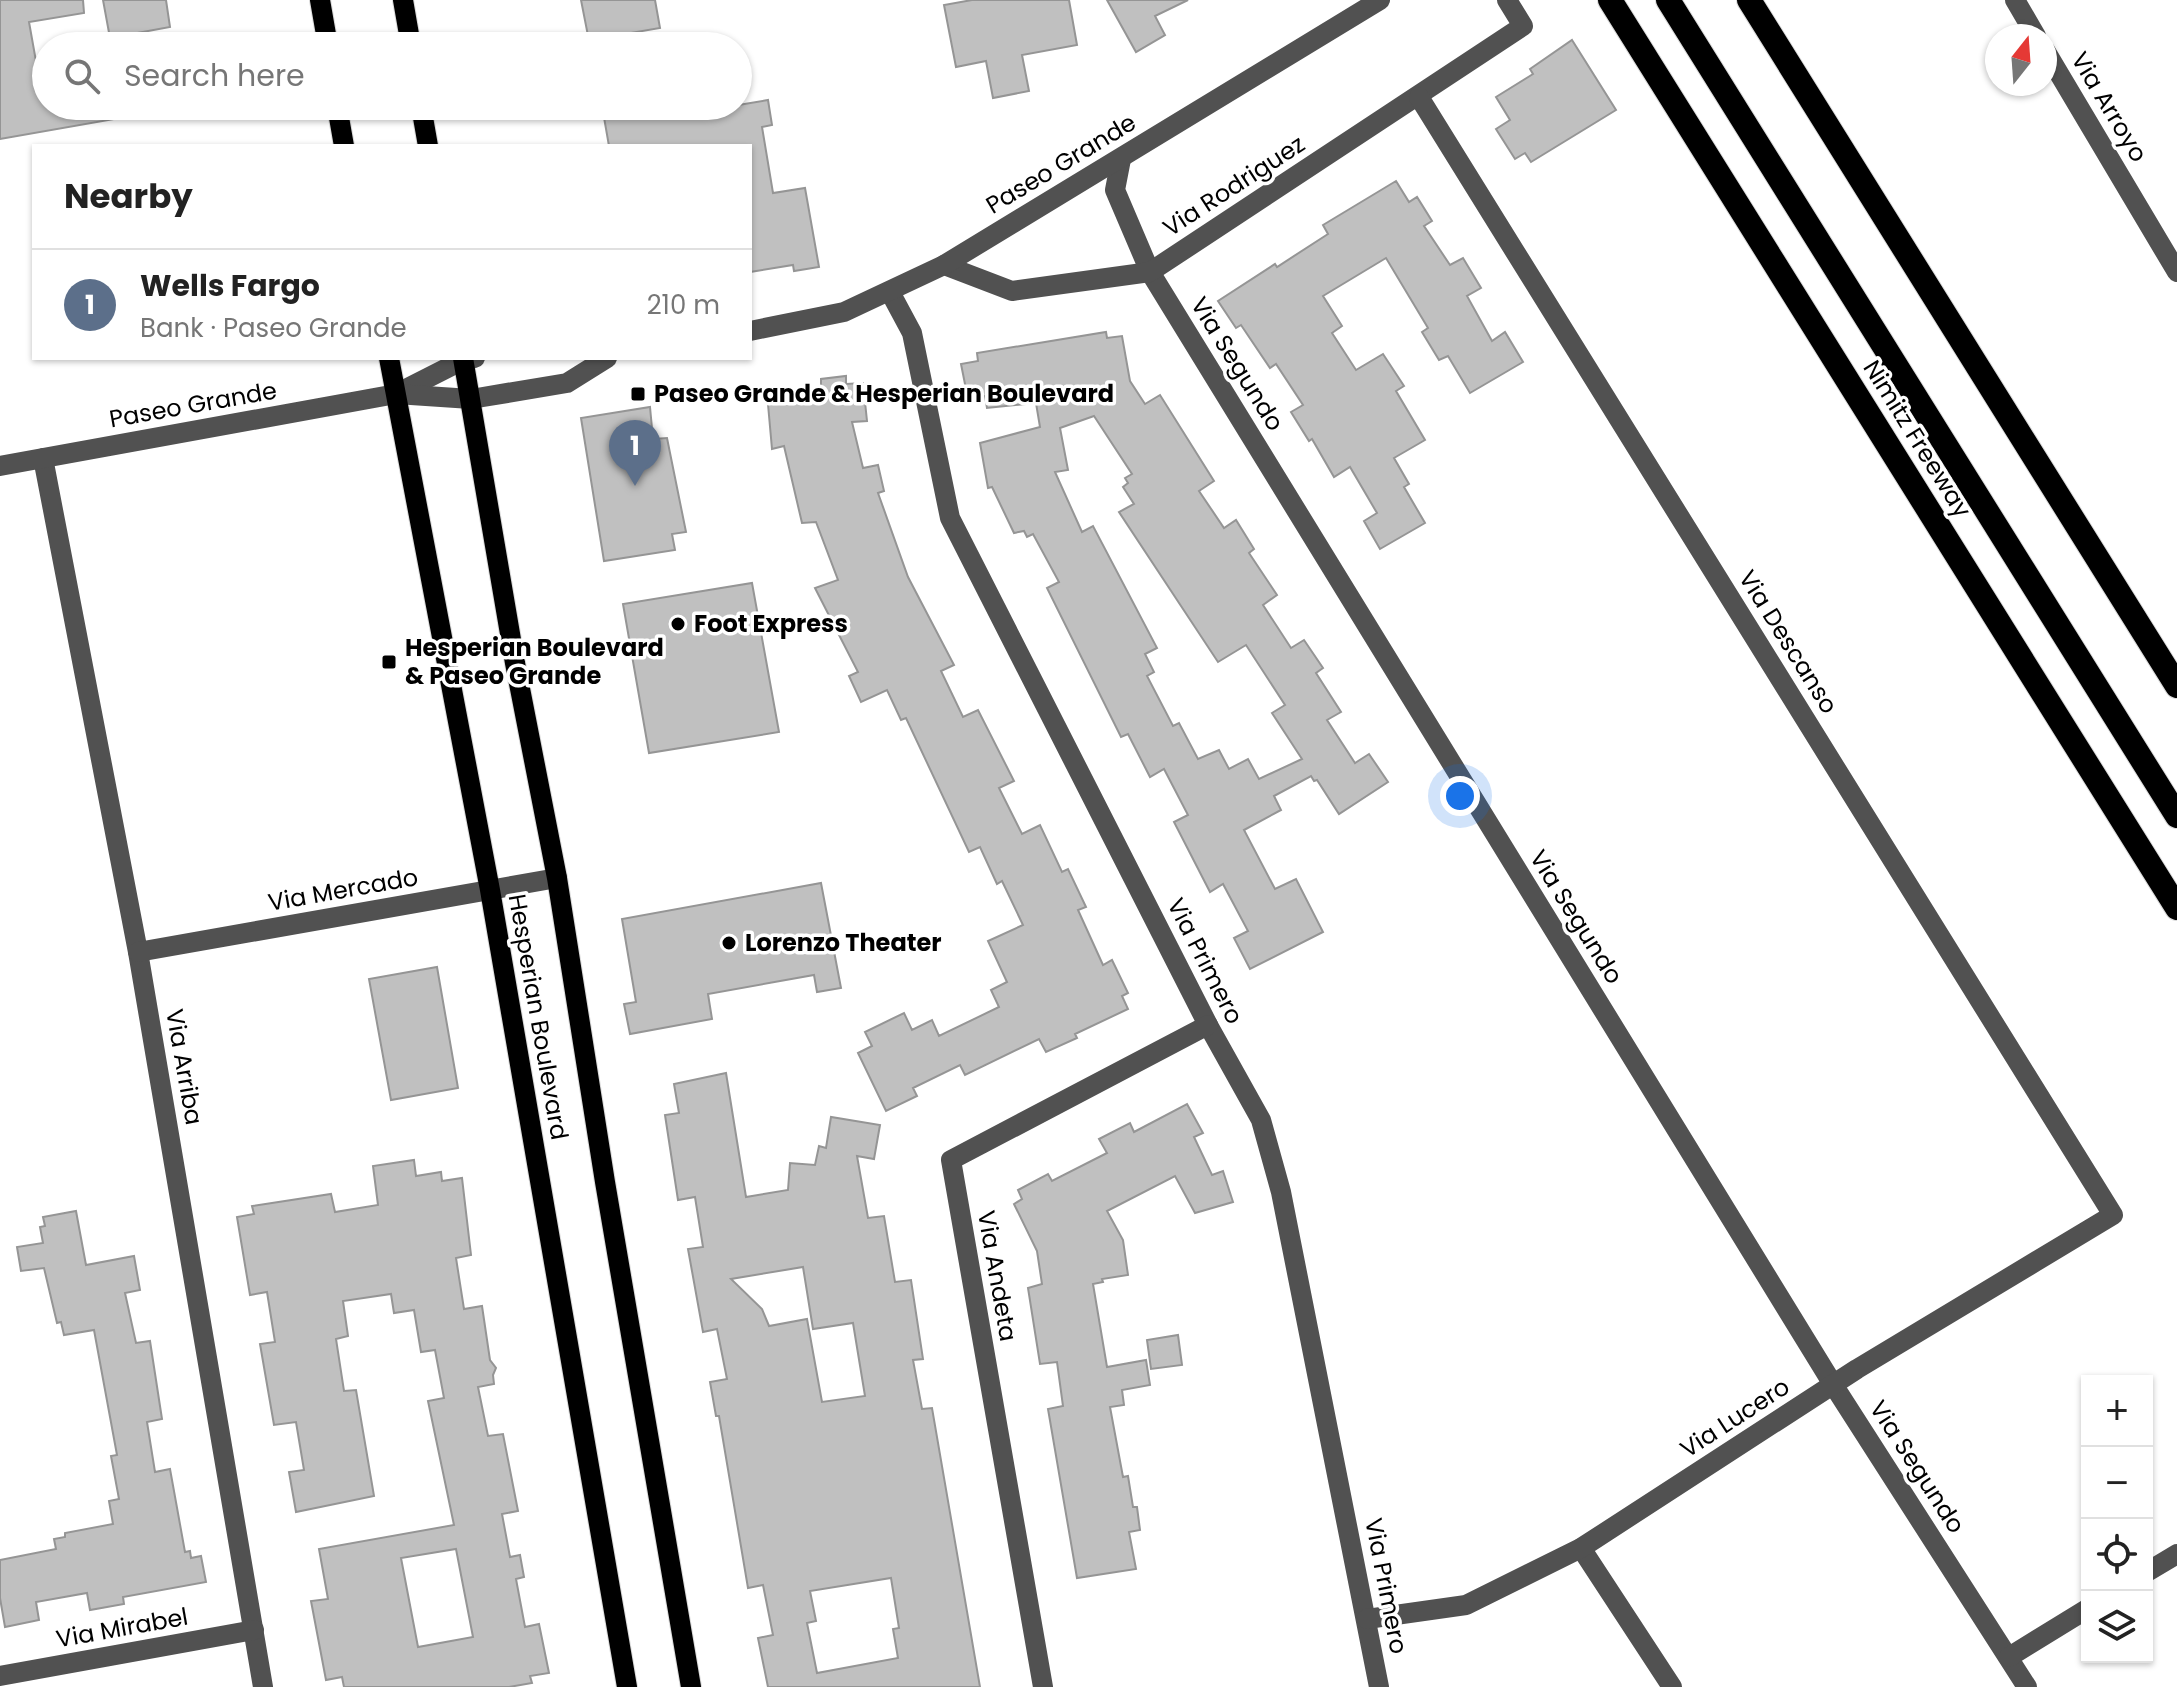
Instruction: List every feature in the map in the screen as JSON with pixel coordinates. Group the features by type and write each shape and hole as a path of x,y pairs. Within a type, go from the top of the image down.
{"highway":[{"name":"Nimitz Freeway","path":"1610,0 2177,908"},
{"path":"1668,0 2177,816"},
{"path":"1749,0 2177,686"}],"main road":[{"path":"320,0 326,32"},
{"path":"403,0 409,32"},
{"path":"339,120 344,144"},
{"path":"423,120 428,144"},
{"name":"Hesperian Boulevard","path":"389,360 490,890 627,1687"},
{"name":"Hesperian Boulevard","path":"467,360 515,663 557,878 691,1687"}],"street":[{"name":"Paseo Grande","path":"752,331 844,312 944,265 1380,0"},
{"name":"Via Rodriguez","path":"944,265 1012,291 1150,272 1523,26 1507,0"},
{"path":"2015,0 2029,24"},
{"name":"Via Arroyo","path":"2057,70 2177,272"},
{"name":"Via Descanso","path":"1419,97 2113,1215"},
{"name":"Via Segundo","path":"1121,159 1115,190 1150,272 1834,1386 2027,1687"},
{"name":"Via Primero","path":"890,292 912,333 950,518 1208,1025 1261,1120 1281,1192 1379,1687"},
{"name":"Paseo Grande","path":"396,394 465,360"},
{"name":"Paseo Grande","path":"0,466 396,394 471,399 567,383 604,360"},
{"name":"Via Arriba","path":"43,458 138,952 263,1687"},
{"name":"Via Mercado","path":"138,952 557,878"},
{"name":"Via Andeta","path":"1043,1687 951,1160 1208,1025"},
{"name":"Via Lucero","path":"1367,1619 1466,1605 1581,1548 1834,1386 2113,1215"},
{"path":"1581,1548 1672,1687"},
{"path":"2153,1568 2177,1554"},
{"path":"2009,1657 2081,1613"},
{"name":"Via Mirabel","path":"0,1676 254,1630"}],"building":[{"path":"0,0 83,0 84,13 29,22 32,39 32,120 109,120 0,139"},
{"path":"103,0 166,0 170,27 143,32 109,32"},
{"path":"581,0 655,0 660,28 636,32 587,32"},
{"path":"972,0 1069,0 1077,45 1022,55 1029,91 993,98 986,61 956,67 944,5"},
{"path":"1107,0 1188,0 1155,16 1165,35 1136,52"},
{"path":"1572,40 1616,110 1531,162 1525,153 1515,159 1496,129 1510,120 1496,97 1533,74 1530,69"},
{"path":"768,100 772,125 762,127 773,193 805,188 819,267 794,271 793,265 752,272 752,144 609,144 604,120 752,120 752,103"},
{"path":"1396,181 1409,202 1417,197 1432,221 1424,226 1450,265 1463,258 1481,288 1467,296 1492,341 1505,332 1523,362 1470,393 1448,356 1439,360 1422,332 1428,328 1386,258 1323,296 1342,326 1332,333 1356,370 1383,354 1404,386 1396,391 1425,440 1394,458 1409,484 1404,487 1425,523 1380,549 1364,521 1377,513 1350,467 1334,477 1312,439 1309,441 1291,412 1303,405 1276,364 1270,368 1241,325 1236,328 1218,301 1328,234 1323,225"},
{"path":"1106,332 1107,338 1122,336 1130,381 1145,404 1160,395 1214,481 1199,491 1224,528 1236,520 1254,549 1249,553 1277,595 1263,605 1291,648 1304,640 1323,668 1316,673 1341,712 1327,720 1355,763 1369,754 1388,782 1339,814 1317,780 1314,781 1311,776 1274,796 1281,810 1244,830 1275,889 1296,879 1323,932 1250,969 1234,938 1248,931 1223,884 1210,892 1174,822 1188,815 1164,769 1150,777 1128,734 1121,737 1047,588 1059,582 1033,534 1027,537 1024,531 1014,533 992,487 988,488 980,443 1040,427 1036,403 987,408 985,396 968,399 961,364 978,361 977,353","holes":["1094,416 1132,474 1125,478 1128,483 1123,487 1134,504 1119,512 1218,662 1246,645 1285,705 1272,713 1302,759 1259,779 1248,759 1229,769 1219,750 1198,759 1179,723 1173,726 1147,676 1154,672 1145,654 1157,648 1093,526 1082,532 1055,472 1068,470 1060,428"]},
{"path":"846,376 846,384 863,383 867,421 852,422 863,468 878,465 884,491 878,493 908,577 954,665 941,671 963,717 978,710 1014,781 999,788 1022,834 1040,825 1062,872 1068,869 1086,907 1078,910 1103,965 1112,960 1128,993 1122,996 1128,1009 1075,1034 1077,1038 1046,1052 1039,1039 965,1075 960,1065 913,1088 917,1096 886,1111 858,1053 872,1046 865,1032 904,1013 912,1030 932,1020 939,1036 999,1007 991,990 1007,982 988,941 1023,925 1002,881 997,884 980,847 969,852 906,718 901,720 887,690 861,702 849,676 858,672 815,588 838,580 816,522 802,523 784,446 772,449 767,393 821,387 821,379"},
{"path":"650,407 653,439 667,438 686,532 672,534 675,550 604,561 581,418"},
{"path":"752,583 779,732 649,753 623,604"},
{"name":"Lorenzo Theater","path":"821,883 841,988 817,992 814,975 708,994 712,1019 630,1034 624,1004 636,1002 622,919"},
{"path":"437,967 458,1088 391,1100 369,979"},
{"path":"726,1073 746,1197 788,1190 790,1163 815,1165 819,1146 826,1148 831,1117 880,1125 874,1159 857,1156 868,1218 884,1216 895,1282 911,1280 923,1359 913,1360 922,1409 932,1408 980,1687 768,1687 758,1638 773,1635 763,1585 748,1588 719,1416 716,1416 710,1382 727,1379 717,1329 703,1332 688,1249 703,1247 695,1197 678,1200 665,1115 679,1113 674,1084","holes":["803,1267 813,1329 853,1323 865,1396 822,1402 807,1319 769,1326 762,1309 731,1279","891,1578 899,1628 893,1629 898,1658 817,1673 807,1623 816,1621 810,1591"]},
{"path":"1187,1104 1203,1133 1194,1137 1212,1175 1223,1171 1233,1202 1195,1213 1175,1176 1107,1211 1123,1240 1128,1275 1102,1279 1103,1282 1093,1284 1107,1367 1146,1360 1150,1385 1122,1390 1124,1405 1110,1407 1123,1477 1128,1476 1140,1530 1129,1532 1136,1569 1077,1578 1048,1409 1063,1406 1057,1362 1040,1364 1028,1288 1042,1284 1037,1251 1014,1204 1022,1199 1018,1190 1048,1174 1052,1181 1107,1153 1099,1139 1130,1123 1134,1132"},
{"path":"414,1160 416,1176 441,1172 442,1181 462,1178 471,1255 456,1258 464,1309 482,1306 490,1360 496,1368 494,1384 478,1387 488,1436 503,1434 518,1511 502,1514 510,1557 520,1555 524,1577 516,1579 525,1627 539,1624 549,1673 530,1676 532,1683 509,1687 344,1687 342,1677 326,1680 311,1601 328,1599 319,1549 454,1525 428,1401 444,1398 435,1350 421,1352 414,1310 394,1313 391,1294 343,1301 348,1336 336,1339 344,1391 356,1390 374,1496 296,1512 289,1472 304,1470 296,1422 274,1425 260,1344 275,1342 267,1292 250,1295 237,1217 254,1214 252,1206 331,1194 335,1212 378,1205 373,1166","holes":["456,1549 473,1637 418,1647 401,1558"]},
{"path":"76,1211 86,1265 134,1256 140,1290 125,1293 136,1343 150,1341 162,1419 147,1422 155,1472 170,1469 185,1552 190,1551 191,1558 201,1556 206,1582 123,1597 124,1604 90,1610 87,1593 36,1602 39,1620 5,1627 0,1598 0,1560 56,1549 54,1539 65,1537 65,1533 113,1524 109,1501 119,1499 111,1456 117,1455 94,1330 64,1335 61,1322 57,1323 44,1268 21,1271 17,1247 43,1243 40,1227 45,1226 43,1217"},
{"path":"1178,1335 1182,1365 1151,1369 1147,1340"}],"place":[{"name":"Paseo Grande & Hesperian Boulevard","path":"638,394"},
{"name":"Wells Fargo","path":"635,486"},
{"name":"Foot Express","path":"678,624"},
{"name":"Hesperian Boulevard & Paseo Grande","path":"389,662"},
{"name":"Lorenzo Theater","path":"729,943"}]}
